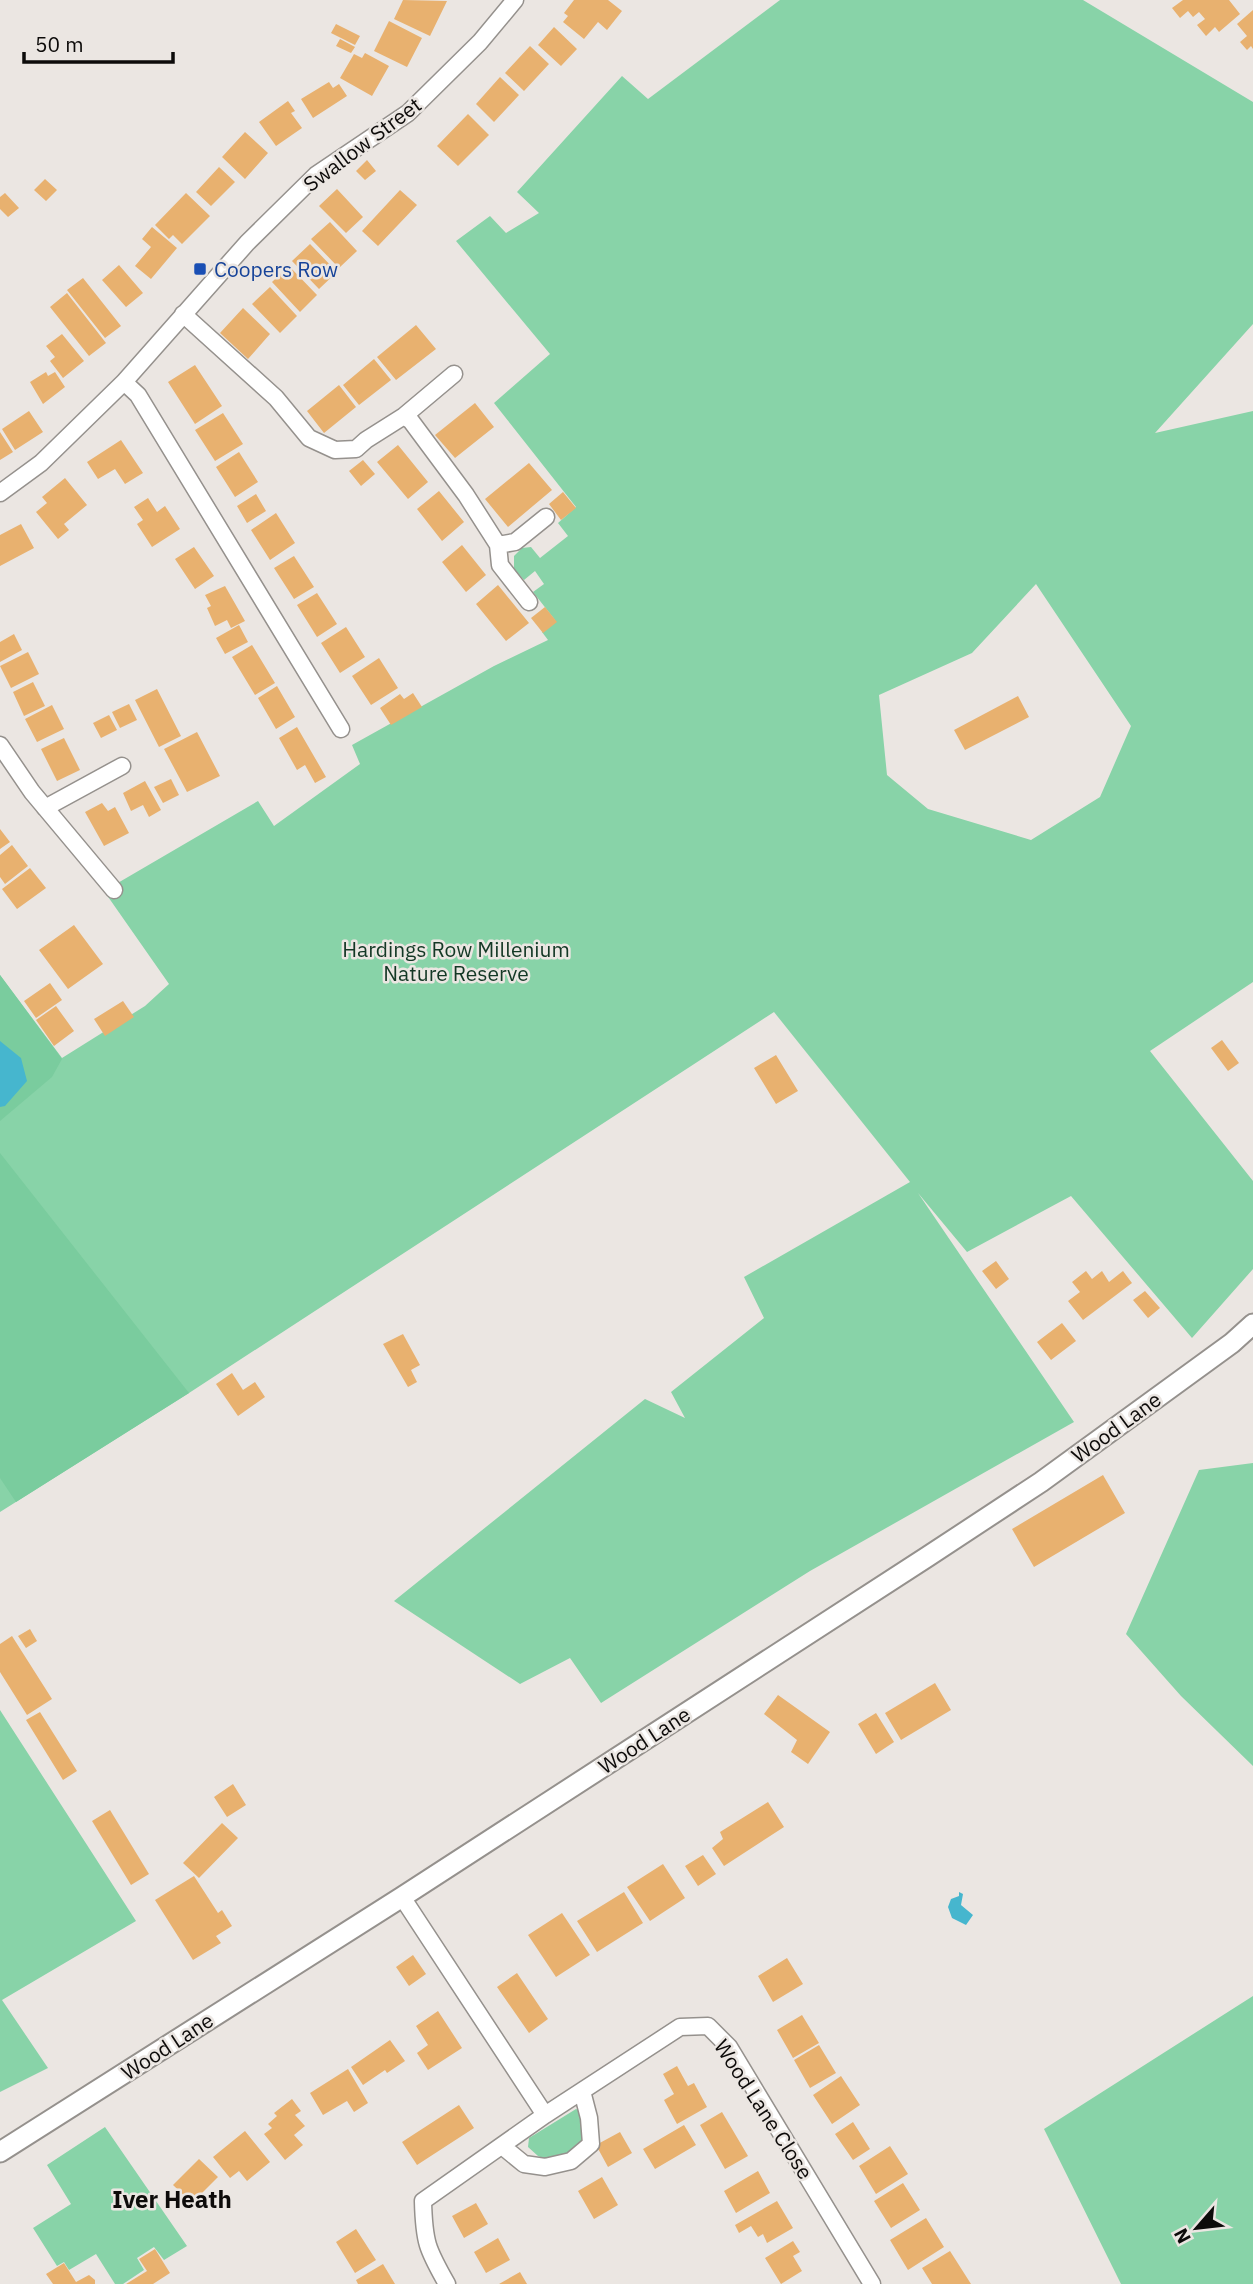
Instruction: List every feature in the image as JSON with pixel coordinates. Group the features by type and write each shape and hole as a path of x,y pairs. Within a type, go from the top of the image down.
{"street":[{"name":"Swallow Street","path":"0,493 41,463 124,382 247,243 316,175 408,113 480,42 515,0"},
{"path":"183,314 276,398 309,438 335,450 356,449 404,416 454,374"},
{"path":"124,382 138,395 341,729"},
{"path":"404,416 411,421 466,495 498,545 500,565 529,602"},
{"path":"498,545 515,542 546,517"},
{"path":"0,745 46,808 114,890"},
{"path":"46,808 122,766"},
{"name":"Wood Lane","path":"0,2152 402,1897 1041,1482 1253,1324"},
{"path":"402,1897 545,2115"},
{"name":"Wood Lane Close","path":"447,2284 428,2251 423,2202 545,2115 680,2027 708,2026 729,2047 872,2283"},
{"path":"502,2146 524,2164 545,2167 572,2161 591,2144 589,2118 582,2091"},
{"path":"0,2137 22,2138"}],"green space":[{"name":"Hardings Row Millenium Nature Reserve","path":"780,0 1083,0 1253,102 1253,324 1155,433 1253,411 1253,982 1150,1051 1253,1181 1253,1269 1192,1338 1071,1196 967,1252 918,1193 1074,1422 810,1571 601,1703 570,1658 520,1684 394,1601 645,1399 685,1418 671,1392 764,1318 744,1277 910,1182 774,1012 189,1393 0,1512 0,975 62,1058 145,1006 169,984 104,891 258,801 274,826 360,764 352,745 494,666 548,640 542,632 555,620 533,592 544,584 535,571 524,580 514,569 514,556 522,548 531,547 540,558 568,536 558,523 576,507 494,403 550,354 456,241 490,216 506,233 539,213 517,192 622,76 648,99","holes":["1036,584 1131,726 1100,797 1031,840 928,809 887,775 879,695 972,653"]},
{"path":"0,975 62,1059 52,1077 0,1121"},
{"path":"0,1153 189,1393 16,1502 0,1478"},
{"path":"1253,1463 1253,1766 1181,1696 1126,1634 1199,1470"},
{"path":"0,1710 136,1921 2,2000 48,2068 0,2092"},
{"path":"1253,1996 1253,2284 1121,2284 1044,2129"},
{"path":"576,2109 584,2112 585,2124 585,2140 578,2150 552,2162 538,2156 528,2147 529,2138"},
{"path":"105,2127 187,2246 164,2260 154,2247 137,2258 144,2270 123,2284 115,2284 96,2254 69,2270 64,2262 57,2266 33,2228 71,2204 47,2165"}],"water":[{"path":"0,1041 21,1058 27,1081 5,1106 0,1107"},
{"path":"959,1892 963,1894 961,1905 973,1915 966,1925 952,1918 948,1907 951,1899 959,1896"}],"building":[{"path":"403,0 447,1 430,36 394,19"},
{"path":"574,0 608,0 622,11 607,30 598,22 584,39 563,22 568,16 564,13"},
{"path":"1183,0 1229,0 1240,14 1219,32 1215,27 1206,36 1197,25 1205,19 1199,12 1193,17 1188,11 1180,18 1172,8"},
{"path":"1253,10 1253,49 1251,46 1247,50 1240,42 1247,36 1237,24"},
{"path":"389,21 422,38 407,67 374,51"},
{"path":"336,24 360,36 355,45 331,33"},
{"path":"554,27 577,49 561,66 538,45"},
{"path":"340,39 355,47 351,53 336,46"},
{"path":"530,46 549,64 524,91 505,73"},
{"path":"365,53 389,66 372,96 340,78 354,54 362,58"},
{"path":"500,77 519,95 494,122 476,104"},
{"path":"329,82 333,88 339,84 347,96 313,118 301,99"},
{"path":"288,101 295,111 291,113 302,128 276,146 259,122"},
{"path":"468,114 489,135 458,166 437,146"},
{"path":"245,132 268,153 245,179 222,157"},
{"path":"367,160 376,171 365,180 356,171"},
{"path":"219,167 235,182 211,206 196,192"},
{"path":"45,179 57,190 46,201 34,190"},
{"path":"337,189 363,217 346,233 319,206"},
{"path":"400,190 417,205 378,246 362,231"},
{"path":"5,193 19,208 8,217 0,209 0,197"},
{"path":"186,193 210,216 182,244 173,235 169,239 155,225"},
{"path":"330,222 357,251 339,268 311,239"},
{"path":"152,227 177,248 151,279 135,266 151,247 142,239"},
{"path":"310,244 337,272 319,289 292,261"},
{"path":"119,265 143,293 126,307 102,280"},
{"path":"289,266 317,295 300,312 272,282"},
{"path":"83,278 121,326 105,338 67,290"},
{"path":"270,287 297,316 280,333 252,304"},
{"path":"67,293 106,343 89,356 50,307"},
{"path":"243,308 270,334 248,359 220,333"},
{"path":"416,325 436,349 396,380 377,357"},
{"path":"62,334 84,361 63,378 50,361 55,357 46,346"},
{"path":"374,359 391,380 359,405 343,385"},
{"path":"195,365 222,406 195,424 168,382"},
{"path":"46,372 48,376 55,372 65,387 43,404 30,382"},
{"path":"339,385 356,407 324,433 307,411"},
{"path":"475,403 494,427 455,458 435,435"},
{"path":"29,411 43,432 15,450 2,429"},
{"path":"223,413 243,444 215,461 195,430"},
{"path":"0,432 13,452 0,460"},
{"path":"121,440 143,473 125,484 115,469 98,479 87,462"},
{"path":"398,445 428,482 408,499 377,462"},
{"path":"239,452 258,482 235,497 216,467"},
{"path":"363,460 375,474 361,486 349,471"},
{"path":"529,463 552,490 508,527 485,499"},
{"path":"65,478 87,505 64,524 69,530 58,539 36,512 47,503 42,497"},
{"path":"439,491 464,522 442,541 417,509"},
{"path":"563,492 576,508 561,520 549,504"},
{"path":"256,494 266,511 247,523 237,506"},
{"path":"148,498 157,512 165,506 180,529 152,547 137,524 143,520 134,507"},
{"path":"276,513 295,543 270,560 251,530"},
{"path":"21,524 34,548 0,566 0,535"},
{"path":"462,545 486,575 466,592 442,562"},
{"path":"194,547 214,576 195,589 175,559"},
{"path":"294,556 314,587 294,599 274,568"},
{"path":"498,585 529,623 506,641 476,604"},
{"path":"225,586 245,621 231,628 227,620 215,626 207,608 211,606 205,595"},
{"path":"317,593 337,624 317,637 297,605"},
{"path":"545,607 557,622 543,633 531,618"},
{"path":"239,625 248,642 225,654 216,638"},
{"path":"346,627 365,657 340,673 321,643"},
{"path":"14,634 22,650 0,662 0,642"},
{"path":"252,645 275,683 255,695 232,657"},
{"path":"28,652 39,674 11,688 0,666"},
{"path":"379,658 398,688 371,705 352,676"},
{"path":"33,682 45,706 24,716 13,692"},
{"path":"277,686 295,717 276,729 258,698"},
{"path":"157,689 181,736 159,747 135,700"},
{"path":"413,693 422,707 391,725 380,708 400,694 404,699"},
{"path":"1018,696 1029,717 965,750 954,730"},
{"path":"129,704 137,720 120,728 112,712"},
{"path":"52,705 64,729 37,742 25,719"},
{"path":"109,715 117,730 101,738 93,723"},
{"path":"297,727 326,777 315,783 305,765 297,770 279,738"},
{"path":"197,732 220,776 187,792 164,749"},
{"path":"64,738 80,770 57,781 41,749"},
{"path":"171,779 179,795 163,803 154,787"},
{"path":"145,781 161,810 149,817 143,805 131,811 123,793"},
{"path":"102,803 108,811 115,807 129,833 104,846 85,812"},
{"path":"0,829 10,842 0,849"},
{"path":"12,845 28,866 5,884 0,877 0,855"},
{"path":"30,868 46,888 17,909 2,889"},
{"path":"74,925 103,964 68,989 39,950"},
{"path":"50,983 62,1000 36,1018 24,1001"},
{"path":"123,1001 134,1017 105,1036 94,1019"},
{"path":"56,1006 74,1031 54,1046 36,1020"},
{"path":"1222,1040 1239,1063 1228,1071 1211,1048"},
{"path":"776,1055 798,1091 776,1104 754,1068"},
{"path":"996,1261 1009,1279 996,1289 982,1271"},
{"path":"1086,1271 1092,1279 1102,1271 1109,1282 1123,1271 1132,1283 1083,1320 1068,1301 1080,1292 1072,1282"},
{"path":"1145,1291 1160,1308 1148,1318 1133,1300"},
{"path":"1062,1323 1076,1341 1051,1360 1037,1342"},
{"path":"403,1334 420,1365 411,1370 417,1382 408,1387 383,1344"},
{"path":"232,1373 243,1390 255,1382 265,1397 238,1416 216,1384"},
{"path":"1103,1475 1125,1513 1034,1567 1012,1529"},
{"path":"30,1629 37,1641 26,1648 18,1636"},
{"path":"12,1636 52,1699 27,1715 0,1672 0,1644"},
{"path":"935,1683 951,1710 901,1740 885,1713"},
{"path":"778,1695 830,1732 808,1764 791,1752 797,1740 764,1714"},
{"path":"40,1712 77,1771 63,1780 26,1720"},
{"path":"876,1713 894,1742 876,1754 858,1724"},
{"path":"233,1784 246,1805 227,1817 214,1797"},
{"path":"768,1802 784,1827 724,1866 712,1848 723,1839 720,1832"},
{"path":"110,1810 149,1874 131,1885 92,1821"},
{"path":"222,1823 238,1838 199,1878 183,1863"},
{"path":"703,1855 716,1874 698,1886 685,1866"},
{"path":"663,1864 685,1898 650,1921 627,1887"},
{"path":"194,1876 218,1913 222,1910 232,1926 216,1936 221,1943 193,1960 155,1900"},
{"path":"624,1892 643,1923 597,1952 577,1921"},
{"path":"562,1913 590,1955 556,1977 528,1935"},
{"path":"413,1955 426,1974 409,1986 396,1967"},
{"path":"787,1958 803,1984 773,2002 758,1976"},
{"path":"517,1973 548,2019 529,2033 497,1987"},
{"path":"438,2011 462,2048 428,2070 417,2053 428,2045 416,2026"},
{"path":"802,2015 819,2043 793,2058 777,2030"},
{"path":"390,2040 405,2061 387,2073 385,2070 363,2085 351,2067"},
{"path":"819,2045 836,2073 810,2088 794,2060"},
{"path":"677,2066 688,2086 694,2083 707,2107 677,2124 664,2100 674,2094 663,2074"},
{"path":"348,2069 368,2103 354,2112 347,2101 323,2115 310,2093"},
{"path":"841,2076 860,2105 832,2124 813,2095"},
{"path":"292,2099 301,2111 295,2115 305,2126 294,2135 303,2145 285,2160 264,2134 272,2128 268,2124 277,2116 274,2113"},
{"path":"459,2105 474,2128 417,2165 402,2142"},
{"path":"722,2112 748,2156 725,2169 700,2125"},
{"path":"853,2122 870,2149 853,2160 835,2134"},
{"path":"684,2125 696,2145 655,2169 643,2149"},
{"path":"245,2131 270,2162 247,2181 239,2171 230,2178 213,2157"},
{"path":"620,2132 632,2153 608,2167 596,2145"},
{"path":"890,2146 908,2174 876,2194 859,2166"},
{"path":"199,2159 218,2177 192,2203 173,2185"},
{"path":"758,2171 770,2193 736,2213 724,2191"},
{"path":"602,2177 618,2205 594,2219 578,2191"},
{"path":"903,2183 920,2210 891,2228 874,2201"},
{"path":"777,2201 793,2228 767,2243 763,2234 758,2237 751,2226 739,2233 735,2225"},
{"path":"476,2203 488,2224 464,2238 452,2216"},
{"path":"926,2218 944,2247 908,2270 890,2240"},
{"path":"356,2229 376,2260 355,2273 336,2242"},
{"path":"498,2238 510,2260 486,2273 474,2252"},
{"path":"793,2241 800,2252 793,2256 802,2271 781,2284 765,2258"},
{"path":"155,2249 170,2273 153,2284 126,2284 147,2271 139,2259"},
{"path":"950,2251 971,2284 932,2284 922,2268"},
{"path":"64,2263 76,2282 89,2275 95,2280 95,2284 53,2284 46,2274"},
{"path":"383,2264 395,2284 358,2284 356,2280"},
{"path":"520,2272 527,2284 499,2284"}],"place":[{"name":"Coopers Row","path":"200,269"}],"district":[{"name":"Iver Heath","path":"172,2199"}]}
